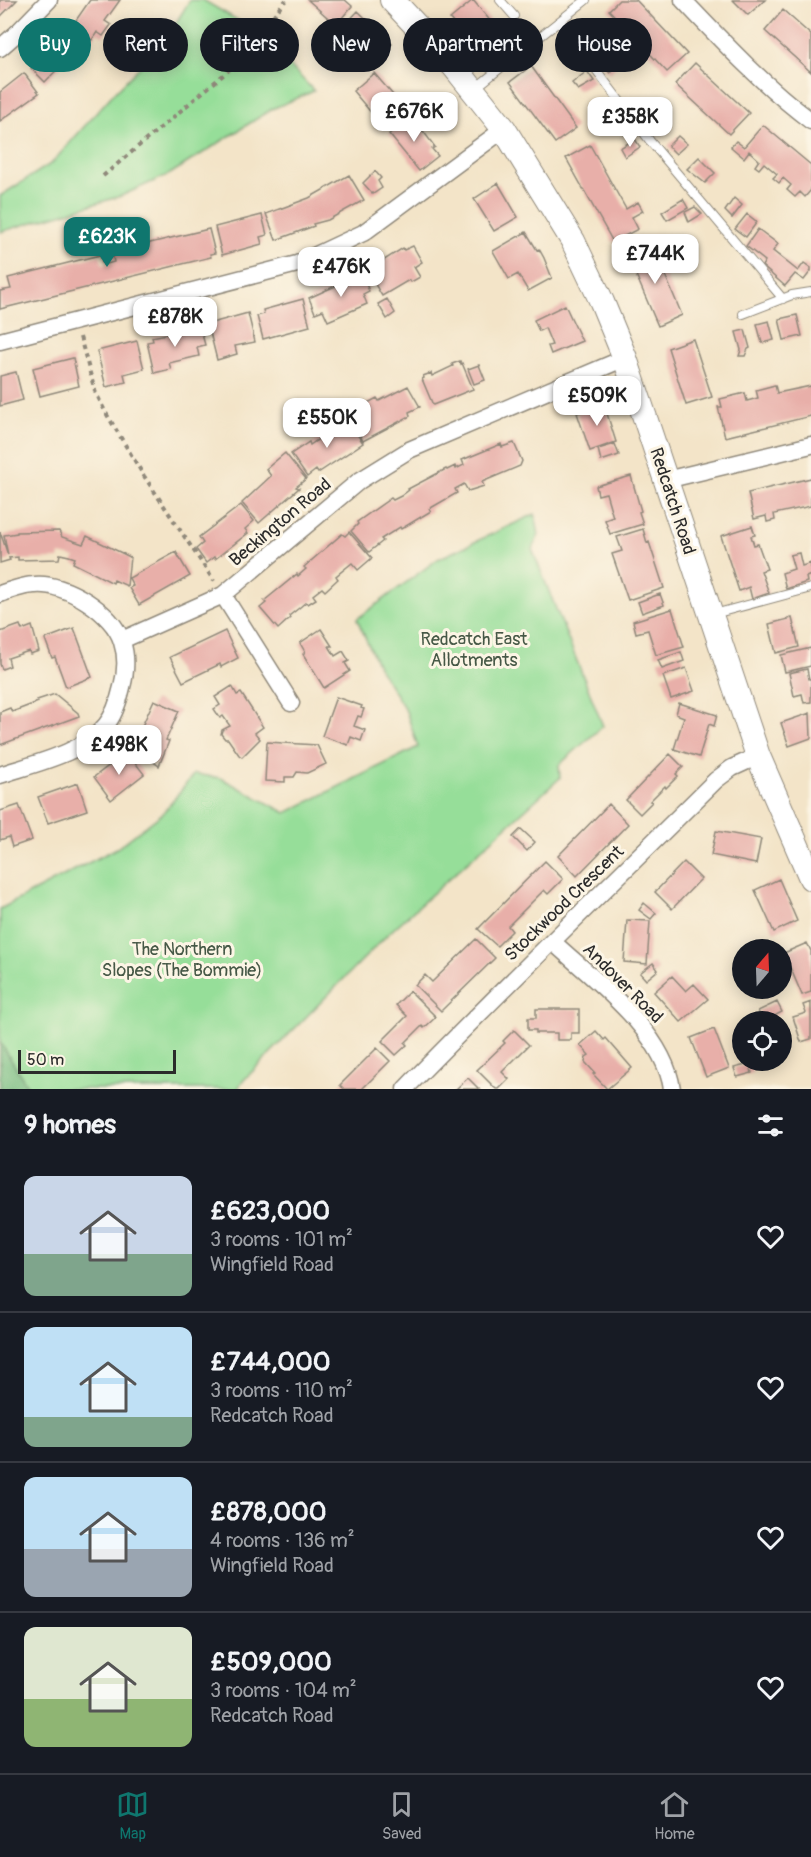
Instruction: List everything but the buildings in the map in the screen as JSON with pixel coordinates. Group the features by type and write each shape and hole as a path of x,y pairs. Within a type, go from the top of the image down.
{"main road":[{"name":"Redcatch Road","path":"392,0 423,31 504,129 573,241 626,358 758,756 811,878"}],"street":[{"path":"0,48 49,0"},
{"path":"683,0 737,55 811,121"},
{"path":"0,341 297,264 363,233 504,129"},
{"name":"Beckington Road","path":"122,640 224,595 359,481 409,450 626,358"},
{"path":"666,480 811,445"},
{"path":"0,594 37,584 67,590 92,604 109,620 122,640 126,663 117,705 106,725 85,743 0,775"},
{"path":"224,595 291,703"},
{"name":"Stockwood Crescent","path":"405,1089 477,1014 716,780 732,768 758,756"},
{"name":"Andover Road","path":"553,942 645,1030 661,1055 672,1089"}],"lane":[{"path":"500,0 514,16"},
{"path":"565,18 586,0"},
{"path":"473,90 555,26"},
{"path":"598,72 650,141 783,299"},
{"path":"743,314 783,299 811,292"},
{"path":"711,615 811,588"}],"path":[{"path":"103,176 228,71 286,0"},
{"path":"81,340 95,391 106,413 144,476 224,595"}],"green space":[{"path":"190,0 203,0 234,18 200,18 200,72 296,72 314,91 272,109 170,174 121,196 0,232 0,196 52,163 135,72 188,72 188,18 179,18"},
{"name":"The Northern Slopes (The Bommie)","path":"535,514 539,535 532,549 603,726 559,765 560,778 389,933 241,1083 238,1089 0,1089 0,909 117,848 163,813 194,774 221,778 286,813 418,747 406,711 378,666 357,619 438,559"},
{"path":"0,1043 2,1045 29,1089 0,1089"}],"park label":[{"name":"Redcatch East Allotments","path":"474,649"}]}
